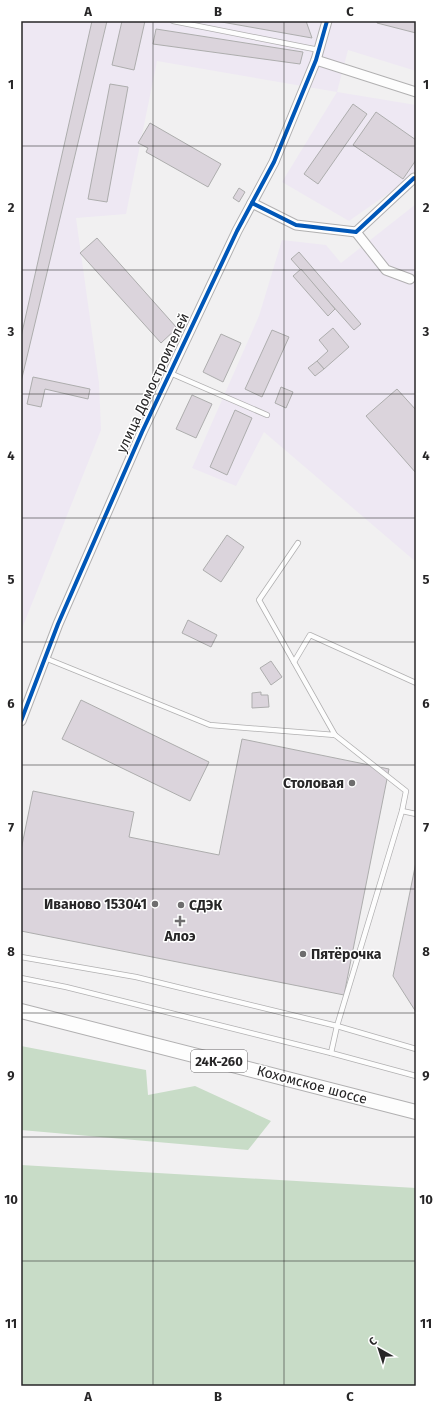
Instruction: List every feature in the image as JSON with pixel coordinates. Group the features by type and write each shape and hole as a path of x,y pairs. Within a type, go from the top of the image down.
{"main road":[{"name":"Кохомское шоссе","path":"21,1004 416,1106"},
{"name":"Кохомское шоссе","path":"21,1011 416,1112"}],"street":[{"name":"улица Домостроителей","path":"21,721 58,624 126,468 236,232 274,162 316,60 327,21"},
{"path":"316,60 416,92"},
{"path":"356,232 414,178 416,179"},
{"path":"252,203 296,225 356,232 386,270 410,279"}],"lane":[{"path":"172,21 278,40 319,50"},
{"path":"170,373 267,415"},
{"path":"298,543 260,600 335,735 406,792 402,811 337,1026 331,1052"},
{"path":"294,662 310,635 416,684"},
{"path":"45,658 210,725 335,735"},
{"path":"402,811 416,814"},
{"path":"21,957 136,977 337,1026 416,1049"},
{"path":"21,978 66,987 331,1052 416,1076"}],"shaded area":[{"path":"21,21 416,21 416,71 348,50 337,92 157,61 126,214 76,218 99,383 101,430 21,631"},
{"path":"337,92 416,105 416,174 349,221 282,182"},
{"path":"416,204 416,562 264,432 236,486 192,468 259,316 282,240 326,245 341,263"}],"green space":[{"path":"21,1046 146,1070 148,1095 195,1086 271,1121 248,1150 21,1130"},
{"path":"21,1165 416,1188 416,1386 21,1386"}],"building":[{"path":"92,21 107,21 21,382 21,337"},
{"path":"122,21 145,21 134,70 112,65"},
{"path":"216,21 306,21 312,38"},
{"path":"377,21 416,21 416,33 377,23"},
{"path":"156,29 303,52 300,64 153,44"},
{"path":"110,84 128,87 107,202 88,199"},
{"path":"353,104 367,114 318,184 304,174"},
{"path":"376,112 416,140 416,160 403,179 353,145"},
{"path":"150,123 221,164 208,187 146,152 148,148 138,143"},
{"path":"239,188 245,192 239,202 233,198"},
{"path":"97,238 177,328 161,343 80,253"},
{"path":"299,252 361,324 354,330 291,259"},
{"path":"301,269 335,309 328,316 293,276"},
{"path":"333,328 349,347 324,369 317,361 328,351 319,340"},
{"path":"272,330 289,337 262,397 245,389"},
{"path":"221,334 241,343 223,382 203,372"},
{"path":"317,361 324,369 315,376 308,368"},
{"path":"33,377 90,389 88,399 45,389 41,407 27,404"},
{"path":"281,387 293,392 286,408 275,403"},
{"path":"397,389 416,410 416,473 366,416"},
{"path":"192,395 212,404 196,438 176,429"},
{"path":"235,410 252,418 227,475 210,467"},
{"path":"227,535 244,547 221,582 203,570"},
{"path":"188,620 217,635 211,647 182,633"},
{"path":"271,661 282,677 271,685 260,668"},
{"path":"261,692 261,695 268,695 269,707 252,708 252,693"},
{"path":"81,700 209,762 190,801 62,739"},
{"path":"242,739 389,769 344,995 21,931 21,850 33,791 134,812 129,837 219,855"},
{"path":"416,862 416,1012 393,976"}],"cycle path":[{"path":"21,721 58,624 142,432 237,231 274,162 316,60 327,21"},
{"path":"252,203 296,225 356,232 414,178 416,179"}],"place":[{"name":"Столовая","path":"352,783"},
{"name":"Иваново 153041","path":"155,904"},
{"name":"СДЭК","path":"181,905"},
{"name":"Алоэ","path":"180,921"},
{"name":"Пятёрочка","path":"303,954"}]}
